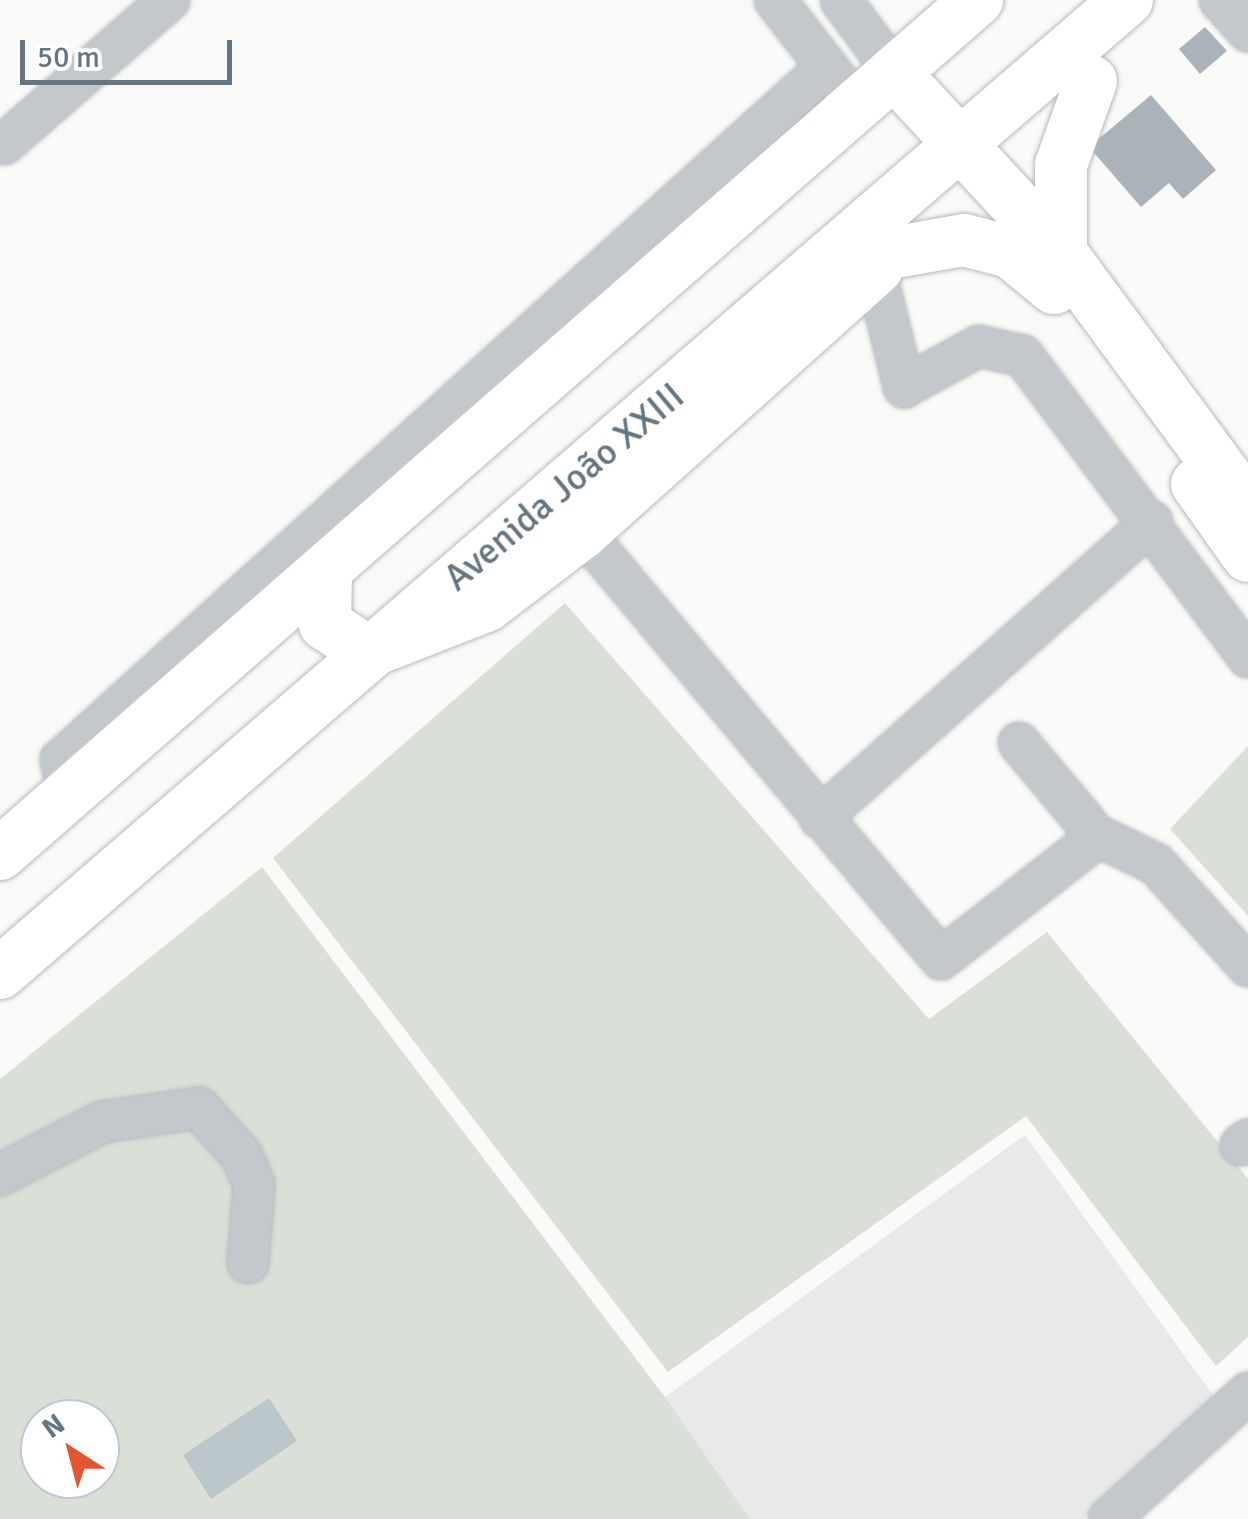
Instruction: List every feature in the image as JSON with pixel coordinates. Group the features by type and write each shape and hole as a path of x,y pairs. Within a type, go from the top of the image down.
{"main road":[{"path":"0,854 68,794 234,629 553,375 977,0"},
{"name":"Avenida João XXIII","path":"0,973 290,716 972,166 1127,0"},
{"path":"1136,0 1091,81 1061,165 1050,262 1248,556"},
{"path":"303,576 325,624 368,652 486,606 582,532 886,260 972,166 1091,81"},
{"path":"878,91 972,166 1248,507"},
{"path":"886,260 964,240 1050,262"},
{"path":"234,629 284,668 290,716"}],"street":[{"path":"4,144 169,0"},
{"path":"776,0 827,67 878,91"},
{"path":"841,0 878,91"},
{"path":"1220,0 1248,31"},
{"path":"303,576 548,310 827,67"},
{"path":"886,260 904,387 979,346 1004,344 1023,356 1152,522 1248,657"},
{"path":"548,310 553,375"},
{"path":"820,818 1152,522"},
{"path":"582,532 941,958 1092,833"},
{"path":"1019,743 1092,833 1156,864 1248,966"},
{"path":"0,1175 102,1122 199,1108 242,1156 254,1184 248,1263"},
{"path":"1109,1519 1248,1393"}],"shaded area":[{"path":"565,603 929,1019 1047,932 1248,1179 1248,1337 1216,1366 1026,1116 668,1372 273,858"},
{"path":"1248,746 1248,916 1170,829"},
{"path":"262,867 665,1397 750,1519 0,1519 0,1079"},
{"path":"1025,1135 1215,1398 1083,1519 750,1519 665,1397"},
{"path":"269,1398 297,1441 211,1499 183,1455"}],"building":[{"path":"1205,27 1227,51 1200,74 1179,49"},
{"path":"1151,95 1216,170 1183,199 1169,183 1141,207 1089,147"}]}
